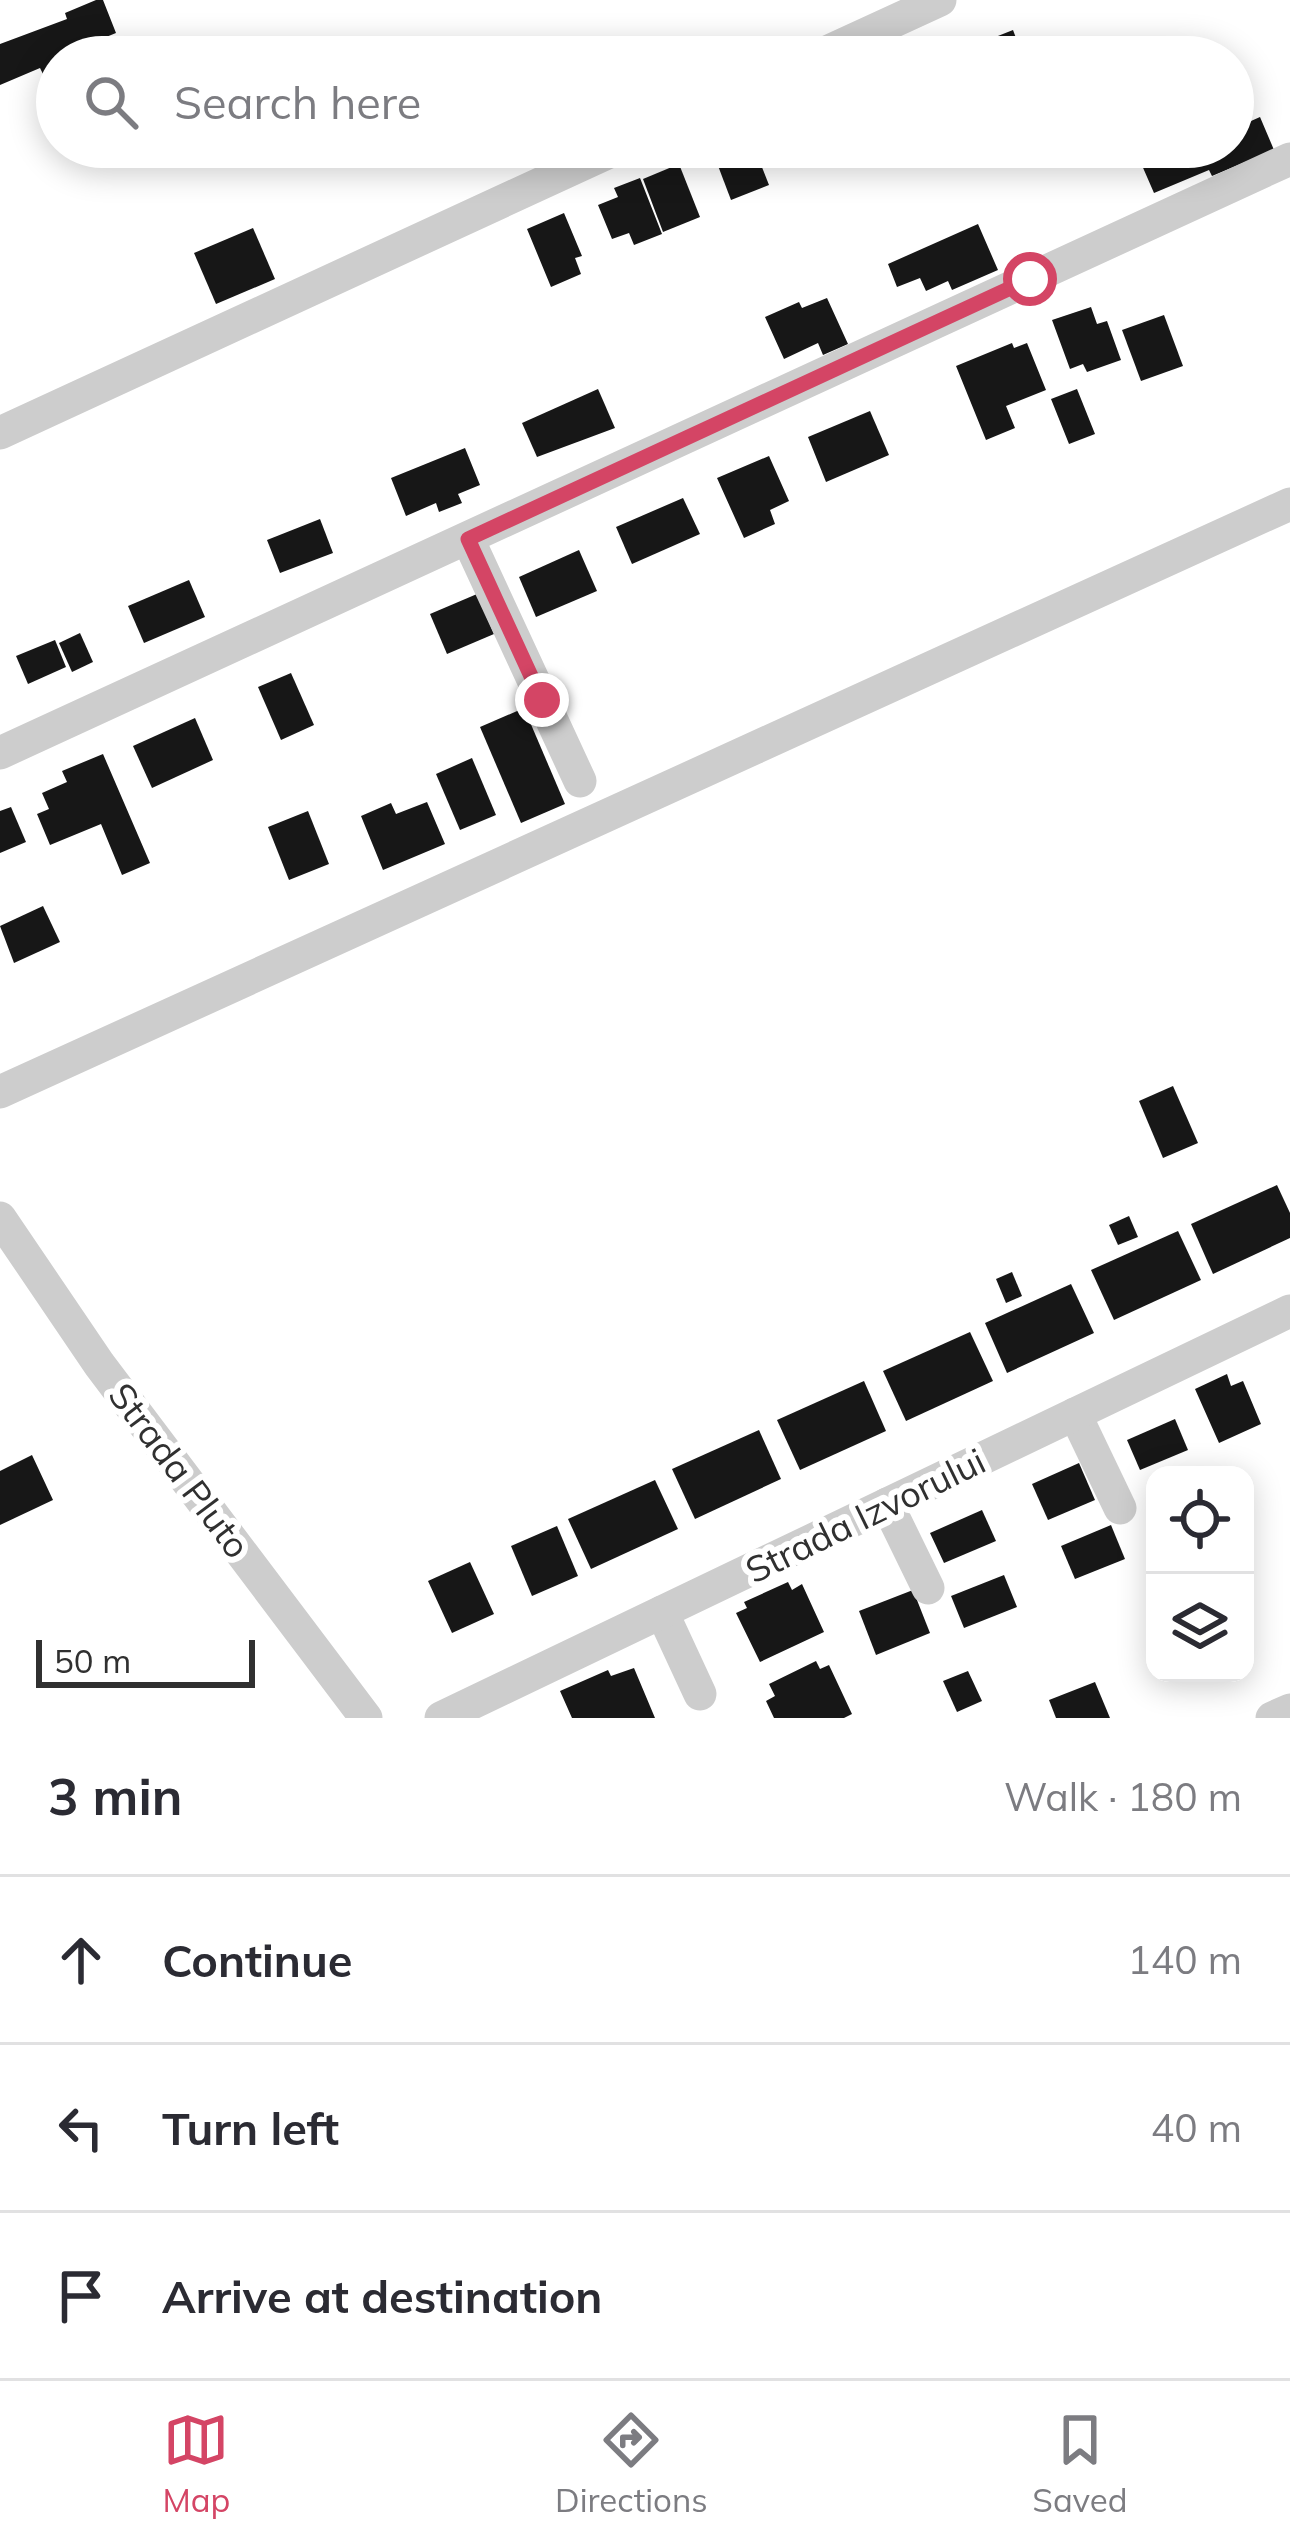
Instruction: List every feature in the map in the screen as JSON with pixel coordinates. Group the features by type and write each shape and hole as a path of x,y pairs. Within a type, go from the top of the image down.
{"street":[{"path":"862,36 940,0"},
{"path":"0,753 1290,159"},
{"path":"0,433 574,168"},
{"path":"0,1092 1290,504"},
{"path":"468,539 580,781"},
{"name":"Strada Pluto","path":"0,1218 99,1364 366,1718"},
{"name":"Strada Izvorului","path":"441,1718 1290,1311"},
{"path":"1075,1414 1120,1508"},
{"path":"887,1504 928,1588"},
{"path":"662,1612 700,1694"},
{"path":"1272,1718 1290,1710"}],"building":[{"path":"103,0 116,33 36,36 36,70 0,85 0,44 67,19 65,13"},
{"path":"1260,117 1274,150 1254,158 1254,120"},
{"path":"681,168 700,217 663,232 643,179"},
{"path":"719,168 762,168 769,185 731,200"},
{"path":"1143,168 1231,168 1212,176 1209,170 1154,193"},
{"path":"640,178 662,234 634,245 629,233 612,239 598,205 618,197 614,188"},
{"path":"564,213 582,256 575,258 581,274 551,287 527,229"},
{"path":"978,224 998,270 952,290 948,281 926,291 920,278 897,287 888,264"},
{"path":"253,228 275,279 216,304 194,253"},
{"path":"827,298 848,344 823,355 818,343 784,359 765,317 799,302 802,308"},
{"path":"1091,307 1097,324 1107,321 1121,360 1087,372 1083,364 1070,369 1052,320"},
{"path":"1164,315 1183,366 1141,381 1122,330"},
{"path":"1012,343 1014,348 1027,343 1046,390 1006,406 1015,428 986,440 956,366"},
{"path":"598,389 615,428 537,457 522,423"},
{"path":"1077,389 1095,434 1069,444 1051,399"},
{"path":"870,411 889,455 826,482 808,437"},
{"path":"465,448 480,485 458,494 462,503 439,512 436,503 406,516 391,478"},
{"path":"769,456 789,501 770,510 775,524 744,538 717,478"},
{"path":"683,498 700,534 632,564 616,527"},
{"path":"320,519 333,553 280,573 267,540"},
{"path":"579,550 597,591 536,617 519,577"},
{"path":"189,580 205,617 144,643 128,606"},
{"path":"477,594 494,634 447,654 430,614"},
{"path":"80,633 93,662 72,672 59,643"},
{"path":"55,640 66,667 28,684 16,656"},
{"path":"291,673 314,725 281,740 258,687"},
{"path":"524,708 565,804 521,823 480,727"},
{"path":"195,718 213,760 152,788 133,746"},
{"path":"103,754 150,863 122,875 101,824 50,845 37,814 49,809 42,793 67,782 62,771"},
{"path":"472,758 496,815 460,830 436,774"},
{"path":"427,802 445,844 383,870 361,816 391,803 396,814"},
{"path":"11,807 26,842 0,853 0,811"},
{"path":"308,811 329,864 289,880 268,827"},
{"path":"43,906 60,942 14,963 0,926"},
{"path":"1173,1086 1198,1143 1163,1158 1139,1101"},
{"path":"1277,1185 1290,1213 1290,1238 1213,1274 1191,1224"},
{"path":"1129,1216 1138,1237 1118,1245 1109,1225"},
{"path":"1178,1231 1201,1280 1114,1320 1091,1270"},
{"path":"1012,1272 1022,1296 1006,1303 996,1279"},
{"path":"1071,1284 1094,1333 1007,1373 985,1323"},
{"path":"970,1332 993,1381 906,1421 883,1371"},
{"path":"1227,1374 1231,1386 1243,1381 1261,1424 1219,1443 1195,1389"},
{"path":"864,1381 886,1431 800,1470 777,1420"},
{"path":"1175,1419 1188,1450 1140,1470 1127,1440"},
{"path":"759,1430 781,1479 695,1519 672,1469"},
{"path":"32,1455 53,1500 0,1525 0,1471"},
{"path":"1079,1463 1095,1500 1048,1520 1032,1484"},
{"path":"655,1480 678,1529 591,1569 568,1519"},
{"path":"982,1510 996,1541 944,1563 930,1533"},
{"path":"1111,1525 1125,1559 1075,1579 1061,1546"},
{"path":"557,1526 578,1576 532,1596 511,1546"},
{"path":"470,1562 494,1614 452,1633 428,1581"},
{"path":"1004,1575 1017,1607 964,1628 951,1596"},
{"path":"788,1582 792,1590 802,1584 824,1632 760,1662 736,1613 747,1608 744,1602"},
{"path":"913,1590 930,1633 876,1655 859,1611"},
{"path":"816,1661 820,1669 829,1665 852,1714 774,1718 766,1701 775,1696 769,1684"},
{"path":"634,1668 655,1718 572,1718 560,1691 608,1670 611,1676"},
{"path":"968,1671 982,1701 957,1712 943,1681"},
{"path":"1095,1682 1110,1718 1056,1718 1049,1700"}],"route":[{"path":"542,700 468,539 1030,279"}]}
